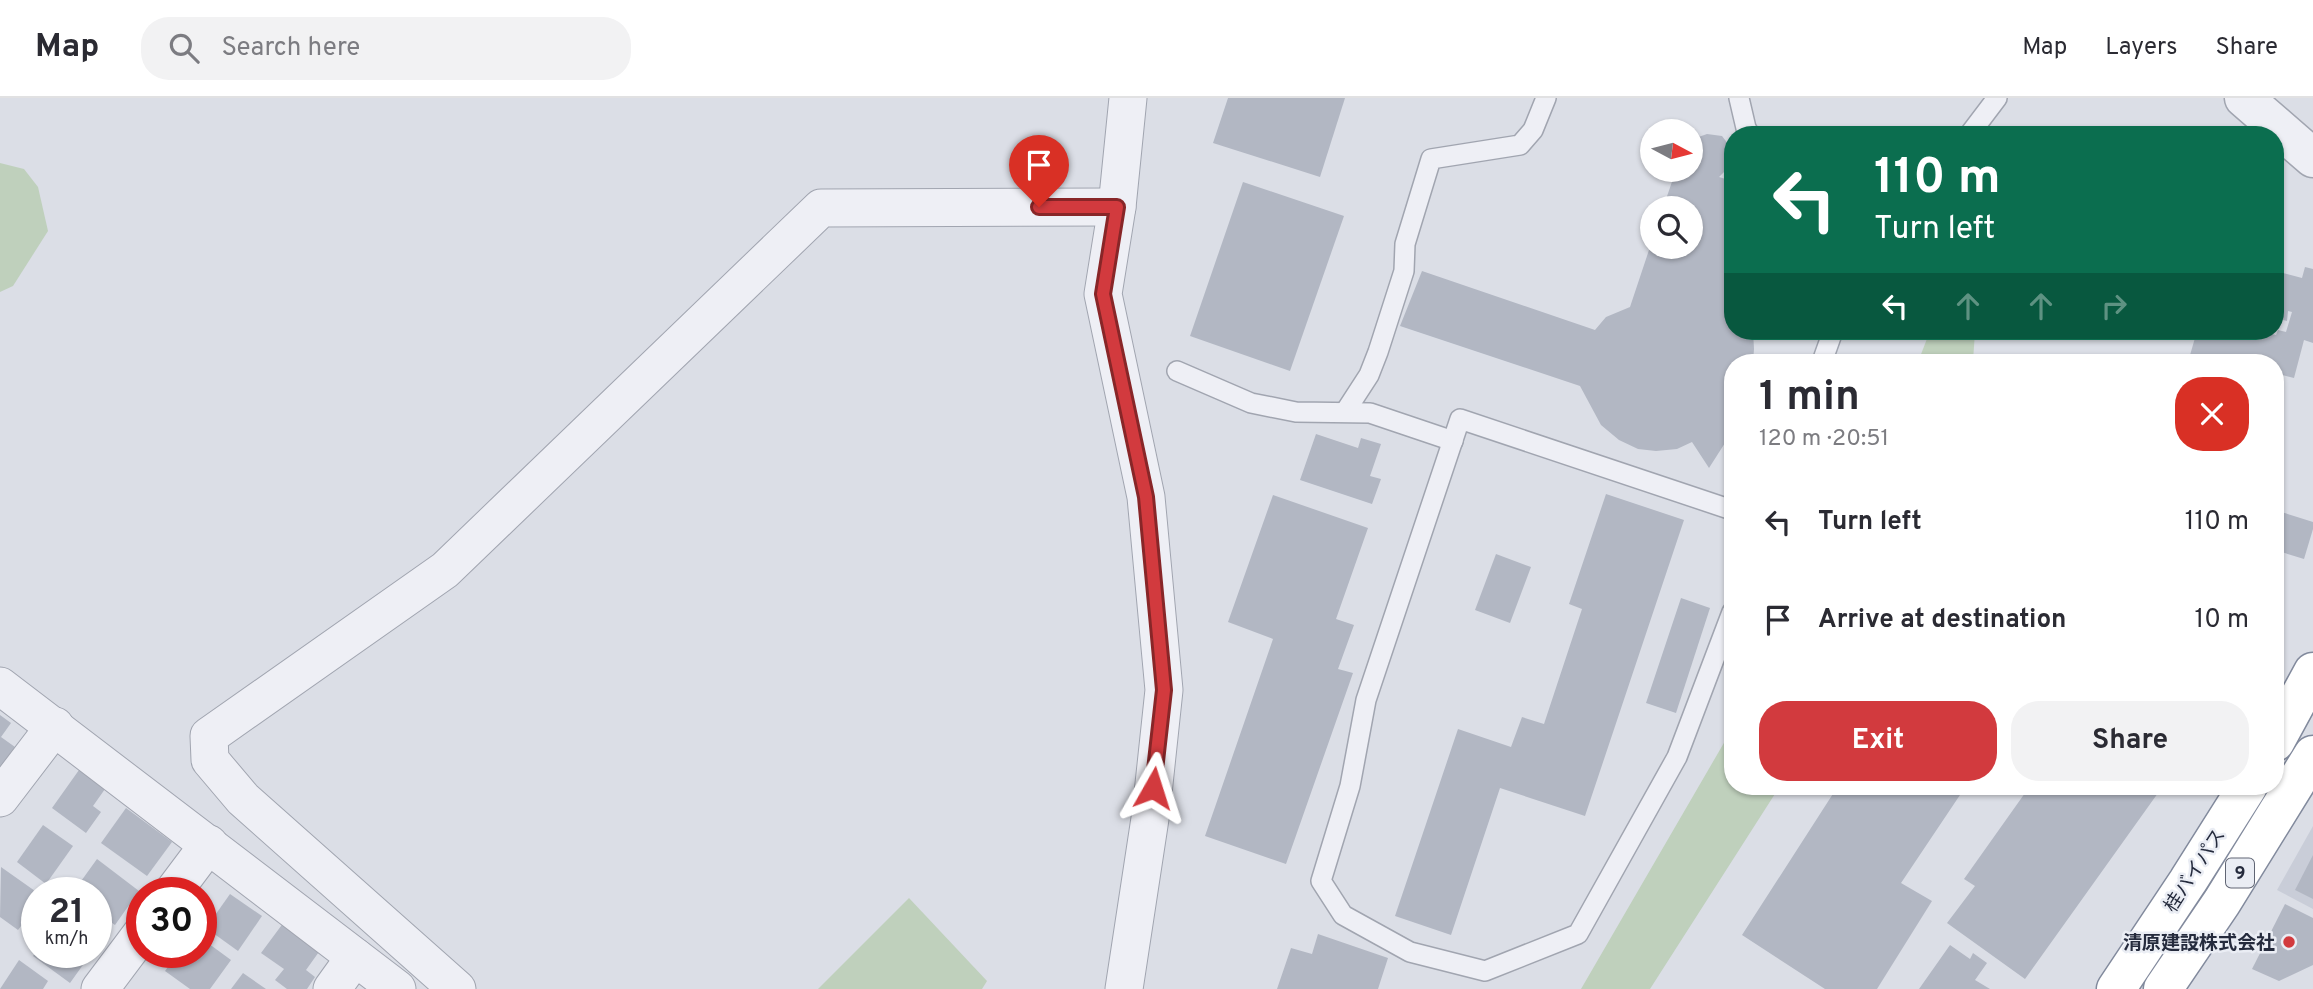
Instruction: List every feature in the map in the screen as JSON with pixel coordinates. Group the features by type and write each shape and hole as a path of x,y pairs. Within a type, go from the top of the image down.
{"highway":[{"path":"2284,725 2313,672"},
{"name":"桂バイパス","path":"2163,989 2222,902 2313,755"},
{"name":"桂バイパス","path":"2116,989 2242,795"}],"street":[{"path":"1124,989 1151,812 1164,690 1146,497 1103,294 1117,207 1128,98"},
{"path":"2244,98 2276,126"},
{"path":"2284,133 2313,158"},
{"path":"457,989 243,799 210,760 209,736 445,570 821,208 1117,207"},
{"path":"0,686 397,989"},
{"path":"0,798 55,726"},
{"path":"184,877 209,844"},
{"path":"100,989 126,954"},
{"path":"332,989 355,957"}],"lane":[{"path":"1345,412 1369,375 1378,352 1404,271 1405,244 1431,159 1520,145 1533,130 1546,98"},
{"path":"1739,98 1746,126"},
{"path":"1976,126 1997,98"},
{"path":"1177,371 1251,403 1296,412 1370,413 1453,441"},
{"path":"1724,507 1460,419 1366,700 1350,786 1321,881 1343,915 1410,952 1485,971 1578,933 1677,757 1724,633"}],"shaded area":[{"path":"2313,826 2313,909 2277,890"}],"green space":[{"path":"0,163 24,169 38,187 48,231 13,286 0,292"},
{"path":"1927,340 1974,340 1974,354 1921,354"},
{"path":"1724,743 1724,795 1774,795 1650,989 1581,989"},
{"path":"909,898 987,981 982,989 818,989"}],"building":[{"path":"1228,98 1345,98 1320,177 1213,143"},
{"path":"1703,135 1722,136 1724,172 1719,177 1724,179 1724,340 1754,340 1754,349 1754,354 1724,354 1724,445 1709,468 1692,442 1677,449 1656,451 1638,449 1619,440 1601,425 1580,386 1400,326 1422,271 1595,330 1606,317 1630,307 1646,259 1703,259 1703,196 1667,196 1672,182 1703,182"},
{"path":"1243,182 1344,216 1290,371 1190,336"},
{"path":"2305,267 2313,269 2313,343 2304,340 2294,378 2284,375 2284,354 2190,354 2194,340 2284,340 2284,332 2292,312 2288,311 2287,321 2284,320 2284,273 2302,278"},
{"path":"1316,434 1358,448 1361,438 1381,444 1370,476 1381,479 1372,504 1300,480"},
{"path":"1606,494 1684,520 1585,816 1500,788 1451,935 1395,916 1458,729 1511,747 1522,717 1544,724 1582,609 1569,604"},
{"path":"1273,495 1368,528 1336,619 1354,625 1338,669 1353,673 1286,864 1205,836 1273,639 1228,622"},
{"path":"2284,513 2313,522 2304,559 2284,553"},
{"path":"1496,554 1531,567 1510,623 1475,610"},
{"path":"1681,598 1710,608 1676,713 1646,703"},
{"path":"0,715 11,723 1,737 15,747 0,767"},
{"path":"79,770 105,789 93,806 101,812 86,833 52,808"},
{"path":"1832,795 1960,795 1901,883 1932,901 1877,989 1825,989 1742,935"},
{"path":"2024,795 2157,795 2025,979 1947,923 1975,886 1964,879"},
{"path":"126,808 172,842 147,876 101,843"},
{"path":"43,825 73,846 51,877 37,877 17,862"},
{"path":"2313,855 2313,899 2295,890"},
{"path":"97,859 126,881 126,909 115,925 112,923 112,877 84,877"},
{"path":"1,867 21,881 21,926 18,930 0,917"},
{"path":"230,894 262,916 238,951 217,936 217,912"},
{"name":"清原建設株式会社","path":"2285,904 2313,918 2313,965 2279,981 2252,969"},
{"path":"284,922 321,949 306,970 315,977 307,989 287,989 275,980 284,969 261,953"},
{"path":"1318,934 1388,958 1378,989 1277,989 1291,948 1312,954"},
{"path":"1950,945 1970,959 1973,953 1987,963 1975,980 1990,989 1919,989"},
{"path":"217,950 231,960 210,989 190,989 165,971 167,968 217,968"},
{"path":"19,960 21,968 30,968 48,981 43,989 0,989"},
{"path":"49,968 81,968 70,983"},
{"path":"243,973 266,989 231,989"}],"place":[{"name":"清原建設株式会社","path":"2289,942"}],"route":[{"path":"1039,207 1117,207 1103,294 1146,497 1156,593 1164,690 1153,788"}]}
